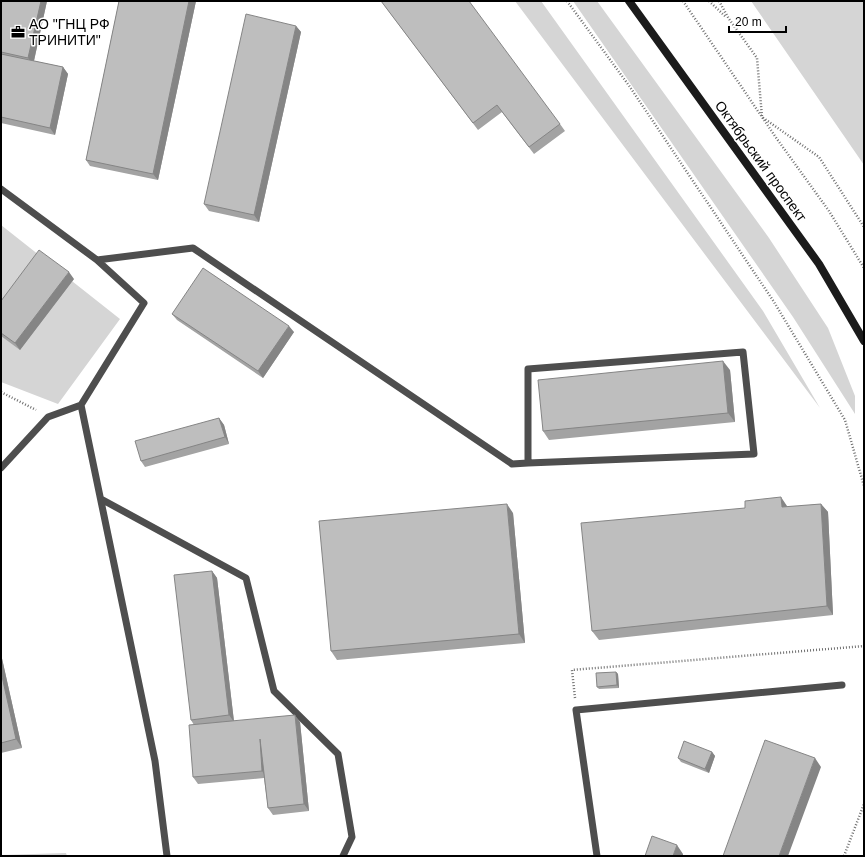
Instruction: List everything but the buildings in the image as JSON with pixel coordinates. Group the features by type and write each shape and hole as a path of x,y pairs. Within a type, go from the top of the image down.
{"main road":[{"name":"Октябрьский проспект","path":"629,1 819,264 864,341"}],"lane":[{"path":"1,189 97,260 144,303 81,405 48,417 1,468"},
{"path":"97,260 193,248 512,464 528,464 754,454 743,352 528,369 528,464"},
{"path":"81,405 155,761 167,856"},
{"path":"101,499 246,578 274,691 338,754 352,837 343,856"},
{"path":"597,856 576,710 842,685"}],"path":[{"path":"567,1 630,87 774,302 845,420 864,486"},
{"path":"684,1 762,117 829,211 864,268"},
{"path":"709,1 729,19"},
{"path":"719,1 729,19 757,58 762,117"},
{"path":"762,117 819,157 864,226"},
{"path":"1,392 48,417"},
{"path":"576,710 572,670 864,646"},
{"path":"844,856 864,804"}],"shaded area":[{"path":"515,1 541,1 763,311 820,408"},
{"path":"573,1 597,1 769,238 828,328 855,396 855,414 793,317"},
{"path":"751,1 864,1 864,165"},
{"path":"1,225 120,319 58,404 1,382"},
{"path":"66,853 67,856 1,856 1,855"}],"place":[{"name":"АО \"ГНЦ РФ ТРИНИТИ\"","path":"18,32"}]}
